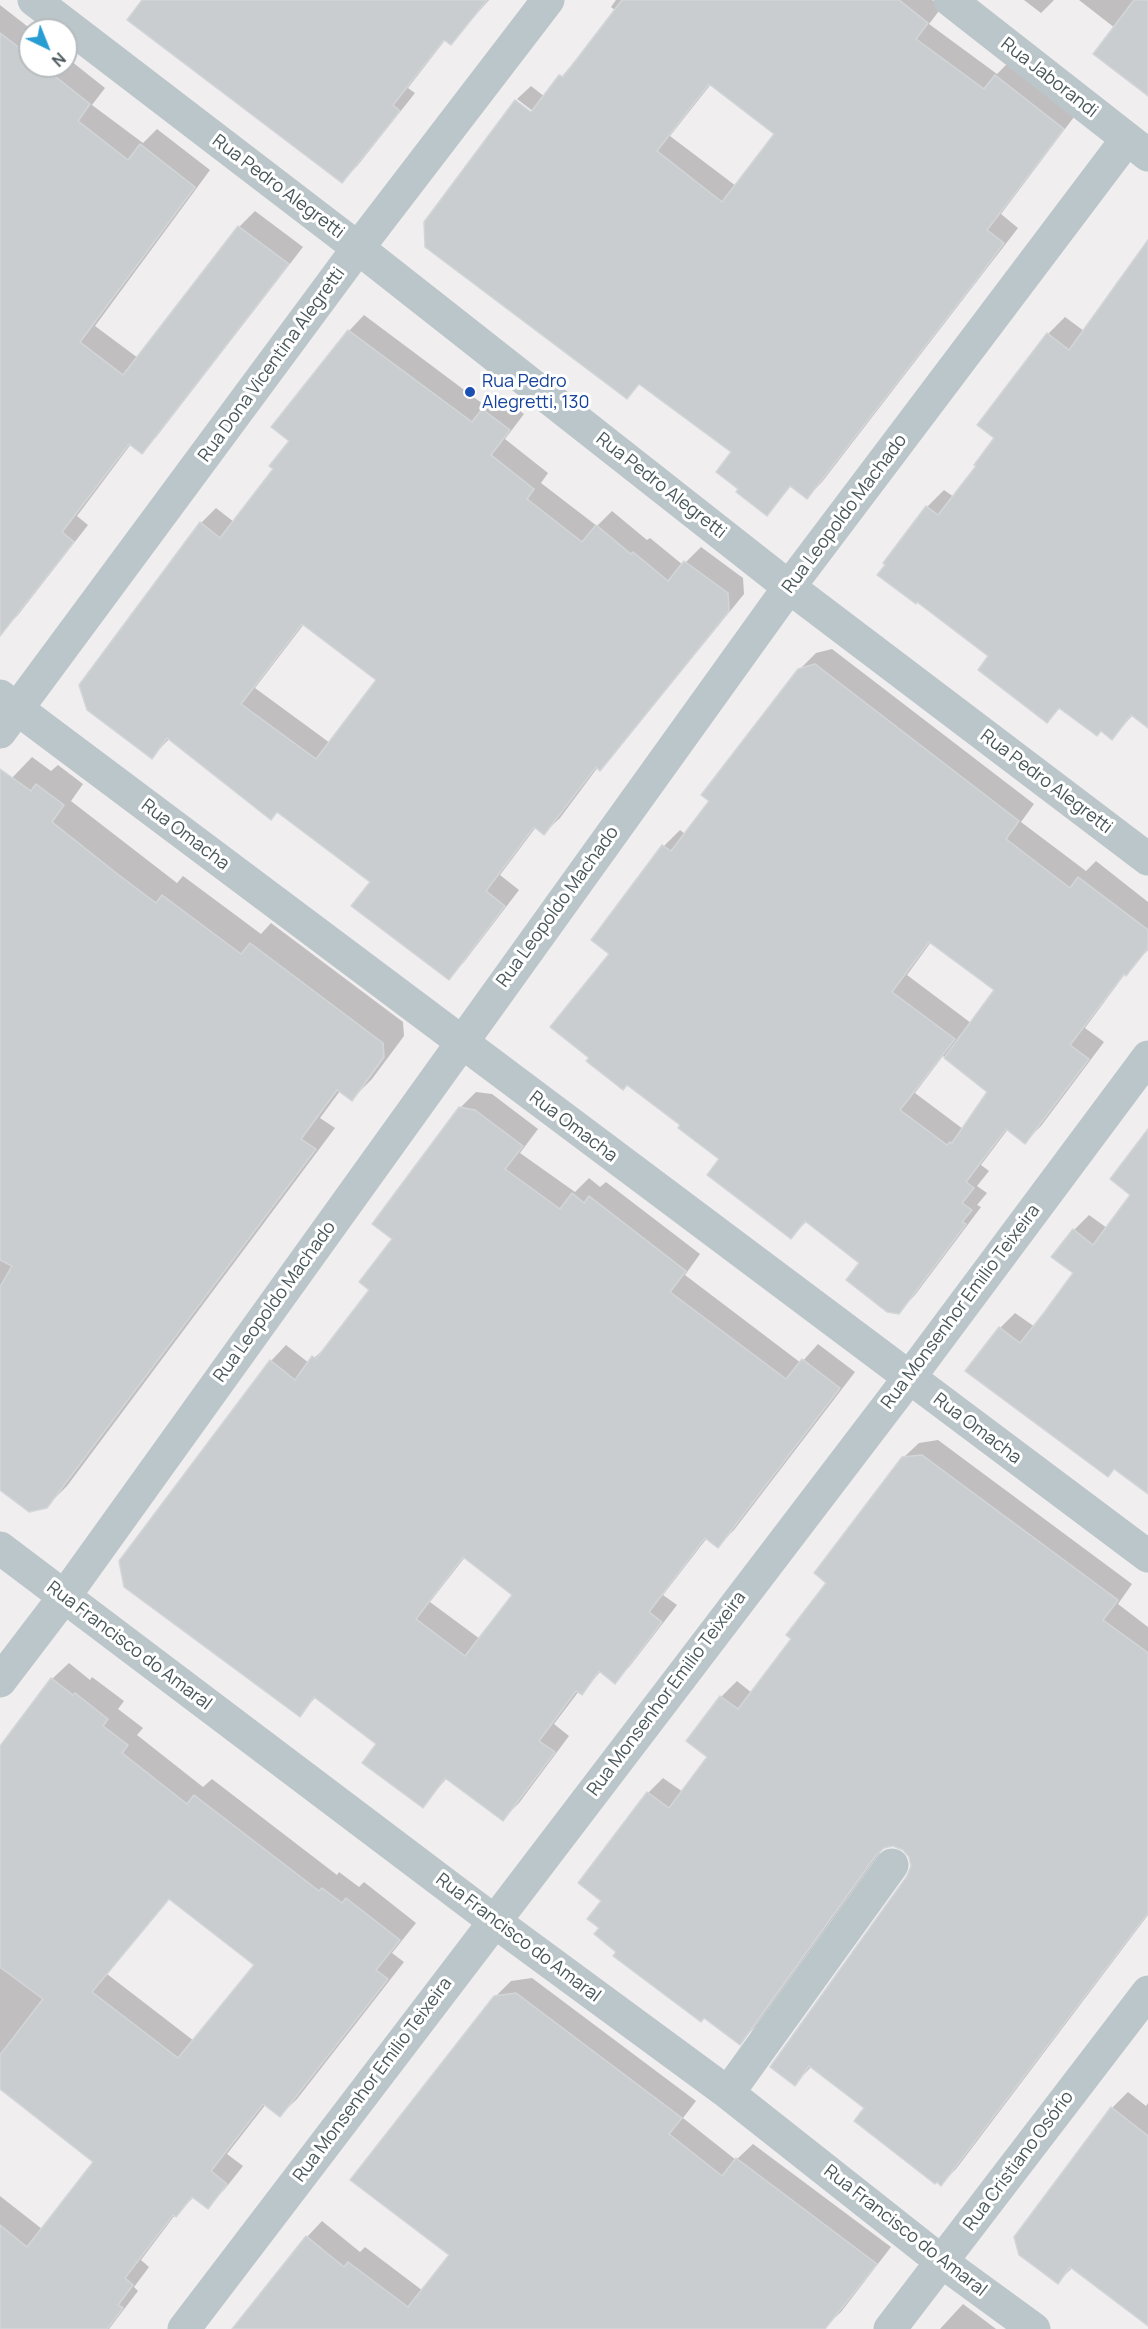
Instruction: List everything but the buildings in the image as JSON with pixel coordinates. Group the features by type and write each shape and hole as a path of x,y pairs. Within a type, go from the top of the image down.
{"street":[{"name":"Rua Pedro Alegretti","path":"33,0 358,248 789,587 1148,859"},
{"name":"Rua Dona Vicentina Alegretti","path":"6,713 548,0"},
{"name":"Rua Jaborandi","path":"950,0 1137,147"},
{"name":"Rua Leopoldo Machado","path":"0,1681 63,1597 789,587 1137,147"},
{"name":"Rua Omacha","path":"6,713 460,1042 1148,1556"},
{"name":"Rua Monsenhor Emilio Teixeira","path":"184,2329 909,1378 1148,1057"},
{"name":"Rua Francisco do Amaral","path":"0,1548 494,1921 728,2093 942,2262 1034,2329"},
{"path":"728,2093 892,1865"},
{"name":"Rua Cristiano Osório","path":"890,2329 1148,1992"}],"place":[{"name":"Rua Pedro Alegretti, 130","path":"470,392"}]}
